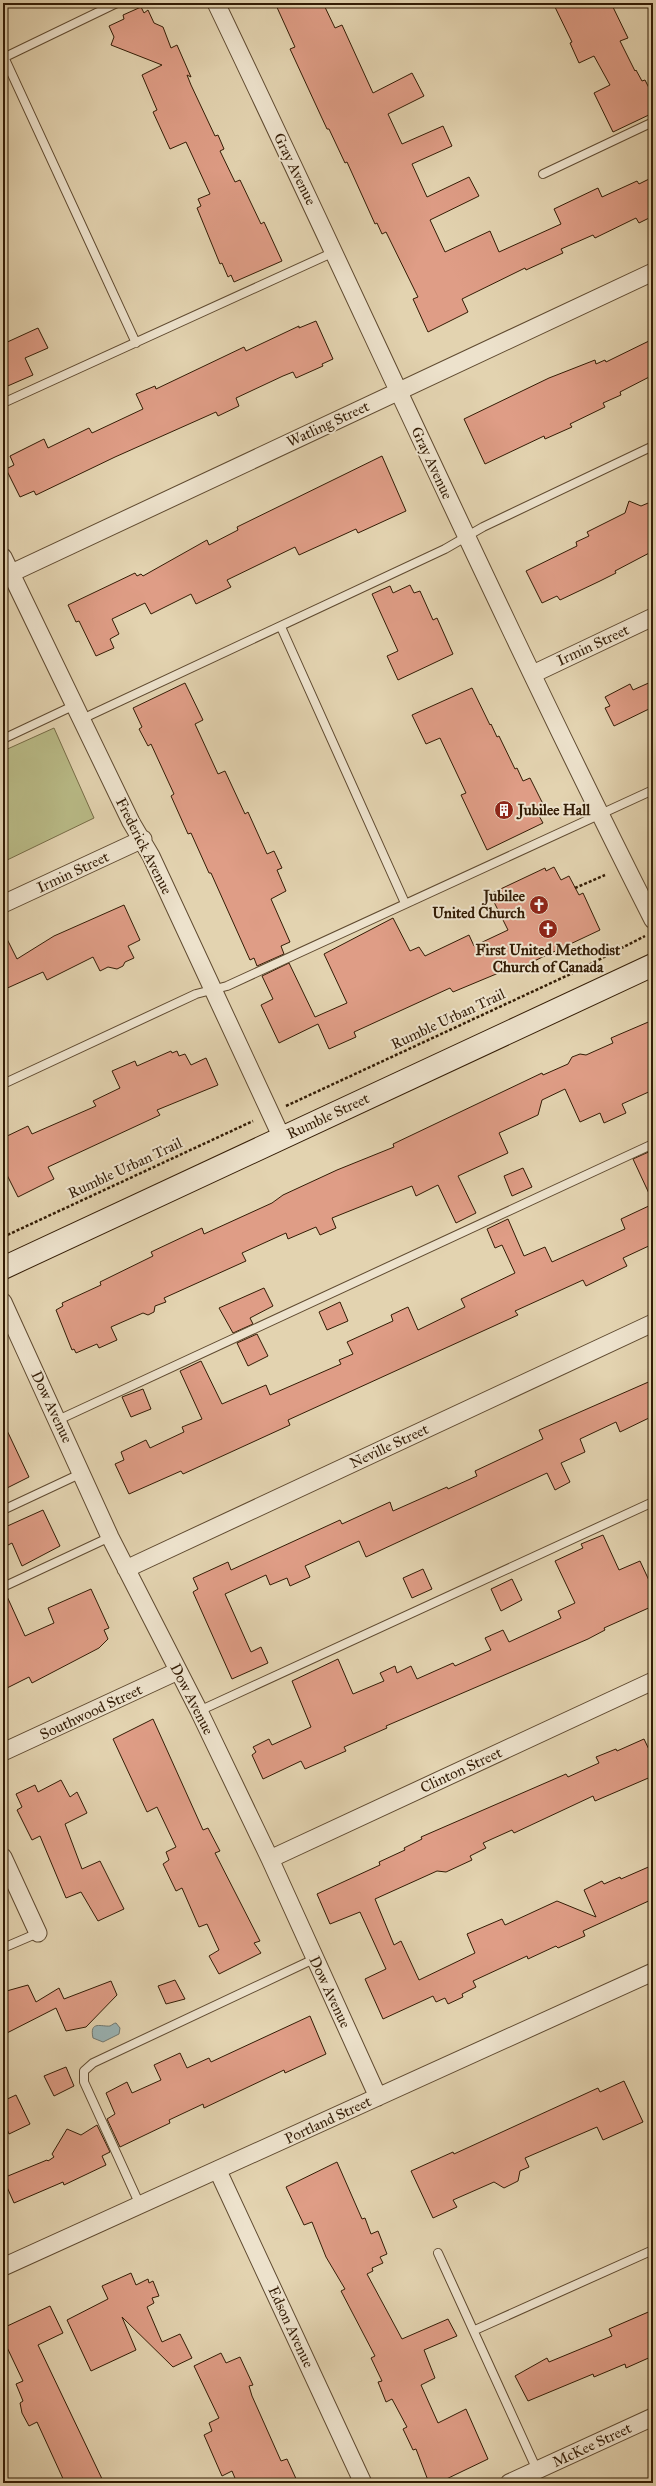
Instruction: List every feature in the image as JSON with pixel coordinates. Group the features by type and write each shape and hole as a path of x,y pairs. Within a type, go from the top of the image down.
{"street":[{"name":"Gray Avenue","path":"216,3 335,252 467,537 600,814 653,920"},
{"name":"Watling Street","path":"7,575 653,272"},
{"name":"Frederick Avenue","path":"3,557 7,575 78,712 131,822 143,839 282,1138"},
{"name":"Irmin Street","path":"533,674 653,617"},
{"name":"Irmin Street","path":"3,904 143,839"},
{"name":"Rumble Street","path":"3,1268 653,965"},
{"name":"Dow Avenue","path":"3,1302 110,1537 199,1711 270,1860 378,2097"},
{"name":"Neville Street","path":"126,1569 653,1323"},
{"name":"Southwood Street","path":"3,1752 178,1671"},
{"name":"Clinton Street","path":"270,1860 653,1681"},
{"path":"3,1857 38,1933"},
{"name":"Portland Street","path":"3,2267 218,2171 653,1972"},
{"name":"Edson Avenue","path":"218,2171 363,2483"},
{"name":"McKee Street","path":"509,2483 653,2417"}],"lane":[{"path":"117,3 4,57 136,343"},
{"path":"543,174 653,122"},
{"path":"3,403 335,252"},
{"path":"3,739 78,712 282,627 446,550 483,526 653,446"},
{"path":"282,627 405,903"},
{"path":"3,1084 196,994 214,990 653,790"},
{"path":"58,1420 653,1144"},
{"path":"3,1510 82,1474"},
{"path":"199,1711 653,1502"},
{"path":"3,1587 110,1537"},
{"path":"3,1948 38,1933"},
{"path":"140,2205 84,2082 84,2072 93,2063 314,1959"},
{"path":"475,2330 653,2250"},
{"path":"438,2253 475,2330 537,2470"}],"path":[{"path":"575,888 605,875"},
{"name":"Rumble Urban Trail","path":"283,1107 577,970 643,937"},
{"name":"Rumble Urban Trail","path":"3,1237 257,1120"}],"green space":[{"path":"54,728 94,818 3,862 3,751"}],"water":[{"path":"116,2023 120,2028 119,2034 103,2042 93,2038 92,2032 95,2027 100,2025 110,2026"}],"building":[{"path":"275,3 323,3 335,28 342,25 373,93 412,73 424,96 388,114 402,144 443,126 452,146 412,164 427,197 469,177 479,196 430,220 445,252 490,231 499,252 561,224 554,209 598,188 602,197 637,181 639,184 653,177 653,216 639,223 636,218 595,238 593,235 561,249 563,253 526,270 525,268 462,299 468,312 428,332 413,299 418,297 386,232 382,234 377,223 375,224 347,162 345,163 329,129 327,129 290,49 295,47"},
{"path":"553,3 611,3 628,38 620,41 635,71 636,70 642,81 645,80 653,96 653,113 613,132 594,93 610,85 594,56 579,63 570,43 572,42"},
{"path":"141,7 144,13 148,10 154,23 163,27 171,48 177,45 191,77 187,75 191,85 215,136 218,135 224,149 220,151 235,182 240,180 261,224 264,222 282,261 234,282 231,275 228,277 222,263 220,264 197,208 201,206 198,199 210,194 186,142 170,149 153,112 157,110 142,75 162,65 111,45 114,37 109,26 124,19 123,15"},
{"path":"316,321 333,359 322,364 323,366 296,378 293,372 283,376 236,398 239,406 218,416 216,412 115,457 36,495 34,491 20,497 6,469 14,465 10,456 44,439 48,448 89,428 92,433 143,409 136,394 155,386 156,389 244,347 246,351 299,326 299,328"},
{"path":"38,328 48,348 25,358 33,375 3,388 3,344"},
{"path":"653,339 653,375 620,392 621,395 603,403 605,407 570,424 572,427 545,439 544,436 485,464 464,419 549,378 595,360 596,364 605,360 606,362"},
{"path":"382,456 406,511 358,533 356,529 299,555 295,547 227,580 231,587 196,604 191,594 151,614 145,603 112,619 119,634 110,639 114,648 96,656 79,621 76,622 68,605 135,573 137,576 141,574 143,576 207,540 209,545 238,530 237,527"},
{"path":"629,501 641,506 653,501 653,551 615,571 616,573 560,600 557,596 542,603 526,571 577,546 576,542 589,536 587,532 625,513"},
{"path":"410,585 414,593 420,591 433,620 437,618 453,654 398,680 387,656 398,651 372,594 390,586 393,593"},
{"path":"653,681 653,707 614,726 605,708 610,706 605,697 630,684 633,690"},
{"path":"185,683 203,720 195,724 218,774 225,771 245,814 248,812 267,854 274,851 282,868 277,870 286,891 271,899 290,942 281,946 284,954 257,966 254,958 250,960 211,873 209,873 191,833 188,834 171,796 174,794 151,744 148,746 139,729 142,727 133,708"},
{"path":"472,688 490,725 491,724 497,737 499,736 515,769 517,768 523,781 530,778 545,808 537,812 543,823 487,850 461,795 466,793 440,738 426,744 412,715"},
{"path":"554,867 561,880 569,876 579,895 583,893 600,930 515,970 513,967 453,992 450,988 354,1032 356,1037 329,1049 318,1024 279,1043 261,1005 273,999 262,976 289,963 315,1017 347,1003 324,954 393,918 410,951 419,947 425,956 469,935 474,946 508,930 490,894 545,868 546,871"},
{"path":"124,905 140,940 128,946 134,958 125,962 123,966 117,969 108,967 100,971 93,957 47,980 43,972 3,990 3,931 17,959 54,936"},
{"path":"653,1020 653,1090 622,1104 626,1113 604,1123 600,1113 580,1122 565,1089 542,1100 538,1115 499,1133 508,1153 458,1176 476,1213 456,1223 438,1185 416,1196 412,1186 332,1218 336,1228 320,1235 316,1227 288,1239 286,1233 242,1253 246,1261 164,1298 166,1302 155,1306 154,1312 148,1315 143,1313 111,1327 117,1340 99,1348 97,1344 76,1353 74,1349 72,1350 56,1310 63,1306 62,1303 101,1285 100,1282 153,1256 151,1252 202,1228 204,1234 272,1203 283,1195 337,1170 394,1147 393,1144 542,1073 543,1075 568,1064 572,1057 580,1054 586,1055 613,1043 611,1038"},
{"path":"171,1051 172,1053 177,1051 179,1056 185,1054 191,1065 206,1058 218,1085 157,1110 160,1115 48,1167 54,1179 18,1197 3,1167 3,1138 28,1126 32,1134 96,1106 93,1101 120,1088 112,1071 135,1061 137,1066"},
{"path":"653,1150 653,1202 633,1159"},
{"path":"523,1168 532,1187 512,1196 504,1176"},
{"path":"653,1204 653,1244 623,1258 627,1266 586,1286 583,1280 515,1311 518,1315 288,1420 290,1425 183,1474 181,1471 129,1494 115,1464 124,1460 121,1452 146,1440 150,1448 184,1432 182,1427 202,1419 180,1371 201,1361 222,1404 266,1385 270,1395 341,1364 339,1360 353,1354 347,1342 393,1321 391,1315 408,1307 418,1330 465,1307 461,1299 515,1273 502,1245 495,1248 487,1229 508,1219 524,1256 545,1247 552,1262 625,1229 621,1219"},
{"path":"264,1288 273,1306 250,1318 253,1324 233,1333 219,1308"},
{"path":"340,1302 348,1321 327,1330 319,1312"},
{"path":"257,1334 268,1356 248,1366 237,1343"},
{"path":"653,1380 653,1416 620,1432 616,1422 580,1439 585,1452 561,1463 570,1482 555,1490 547,1473 366,1557 359,1541 305,1566 310,1577 290,1586 287,1578 270,1585 266,1575 225,1594 251,1652 261,1647 268,1663 232,1679 193,1592 198,1589 193,1578 228,1562 231,1570 340,1520 342,1524 390,1502 393,1511 447,1487 448,1489 477,1476 475,1471 543,1439 539,1430"},
{"path":"143,1389 151,1409 131,1417 122,1397"},
{"path":"3,1422 29,1477 3,1490"},
{"path":"43,1510 60,1546 22,1566 12,1543 8,1545 3,1534 3,1528"},
{"path":"603,1535 619,1570 640,1561 653,1589 653,1606 604,1628 605,1630 588,1639 386,1726 387,1728 344,1747 346,1751 305,1769 301,1761 263,1779 252,1755 256,1752 253,1747 269,1739 272,1745 311,1727 292,1681 338,1659 353,1694 384,1681 380,1673 395,1666 397,1673 411,1666 417,1679 453,1663 455,1666 491,1650 485,1638 503,1630 509,1642 561,1618 558,1611 575,1603 555,1561 583,1548 581,1544"},
{"path":"423,1569 432,1589 412,1598 403,1578"},
{"path":"512,1579 522,1600 501,1611 491,1589"},
{"path":"91,1589 109,1628 104,1630 108,1639 99,1648 32,1683 29,1677 3,1690 3,1592 5,1592 25,1636 54,1623 48,1608"},
{"path":"153,1719 203,1830 208,1828 220,1851 215,1853 260,1941 254,1943 261,1953 219,1974 209,1956 219,1950 207,1924 199,1927 182,1888 176,1891 163,1864 169,1860 166,1852 176,1847 157,1807 147,1812 113,1739"},
{"path":"644,1739 653,1758 653,1776 595,1801 593,1796 514,1833 512,1830 483,1843 486,1848 470,1856 472,1860 446,1872 437,1871 375,1899 394,1945 401,1941 419,1980 475,1953 467,1934 502,1919 505,1925 557,1901 596,1917 584,1890 602,1881 604,1884 620,1877 621,1879 653,1865 653,1899 583,1931 585,1936 558,1948 556,1946 528,1959 527,1956 473,1981 476,1987 462,1994 463,1997 448,2004 445,1998 436,2002 433,1996 383,2019 365,1979 386,1969 360,1912 330,1924 317,1894 380,1865 379,1862 405,1850 404,1848 422,1839 421,1837 566,1774 568,1777 599,1763 596,1757 616,1749 617,1751"},
{"path":"61,1780 70,1797 77,1792 87,1813 65,1824 82,1869 100,1861 124,1909 98,1921 81,1892 66,1898 40,1836 32,1840 17,1810 22,1807 16,1794 35,1785 38,1792"},
{"path":"175,1980 185,1999 166,2004 158,1986"},
{"path":"111,1981 117,1995 86,2027 66,2031 56,2008 3,2035 3,1992 28,1985 36,2002 59,1988 64,1999"},
{"path":"310,2016 326,2054 285,2073 284,2070 204,2108 203,2104 169,2120 170,2123 120,2147 107,2119 115,2114 106,2093 127,2082 132,2093 161,2080 154,2065 180,2053 187,2068 209,2058 211,2062"},
{"path":"66,2067 74,2086 54,2096 44,2076"},
{"path":"624,2081 643,2122 603,2140 597,2127 525,2158 529,2167 520,2171 518,2181 504,2188 494,2182 453,2200 457,2207 433,2218 411,2171 453,2152 454,2154 598,2088 600,2092"},
{"path":"16,2095 30,2124 9,2134 3,2119 3,2101"},
{"path":"97,2125 110,2152 102,2156 106,2165 64,2185 63,2182 14,2203 3,2178 47,2160 48,2161 54,2157 52,2154 67,2129 81,2135"},
{"path":"337,2162 362,2219 365,2218 371,2234 378,2231 387,2254 380,2257 383,2263 372,2268 373,2271 367,2274 402,2339 448,2319 457,2336 424,2350 435,2378 421,2385 438,2423 466,2409 488,2459 438,2483 429,2483 416,2449 413,2450 403,2429 407,2427 392,2399 386,2402 378,2382 382,2381 371,2358 375,2356 341,2291 345,2289 326,2257 312,2222 304,2225 286,2187"},
{"path":"131,2273 136,2285 148,2279 149,2283 153,2281 159,2296 152,2298 154,2303 147,2307 162,2342 180,2334 192,2358 173,2367 122,2317 136,2350 91,2371 67,2320 108,2299 102,2286"},
{"path":"50,2306 63,2333 38,2345 104,2483 65,2483 37,2422 29,2426 22,2413 20,2403 23,2401 16,2384 23,2381 3,2339 3,2328"},
{"path":"653,2310 653,2356 626,2368 625,2364 594,2377 593,2374 528,2401 515,2376 547,2358 549,2362 612,2336 609,2329"},
{"path":"221,2353 226,2363 240,2357 253,2385 249,2386 252,2396 281,2461 287,2459 298,2483 237,2483 232,2471 222,2476 204,2435 212,2431 209,2423 219,2418 194,2366"}],"place":[{"name":"Jubilee Hall","path":"504,810"},
{"name":"Jubilee United Church","path":"539,905"},
{"name":"First United Methodist Church of Canada","path":"548,929"}]}
